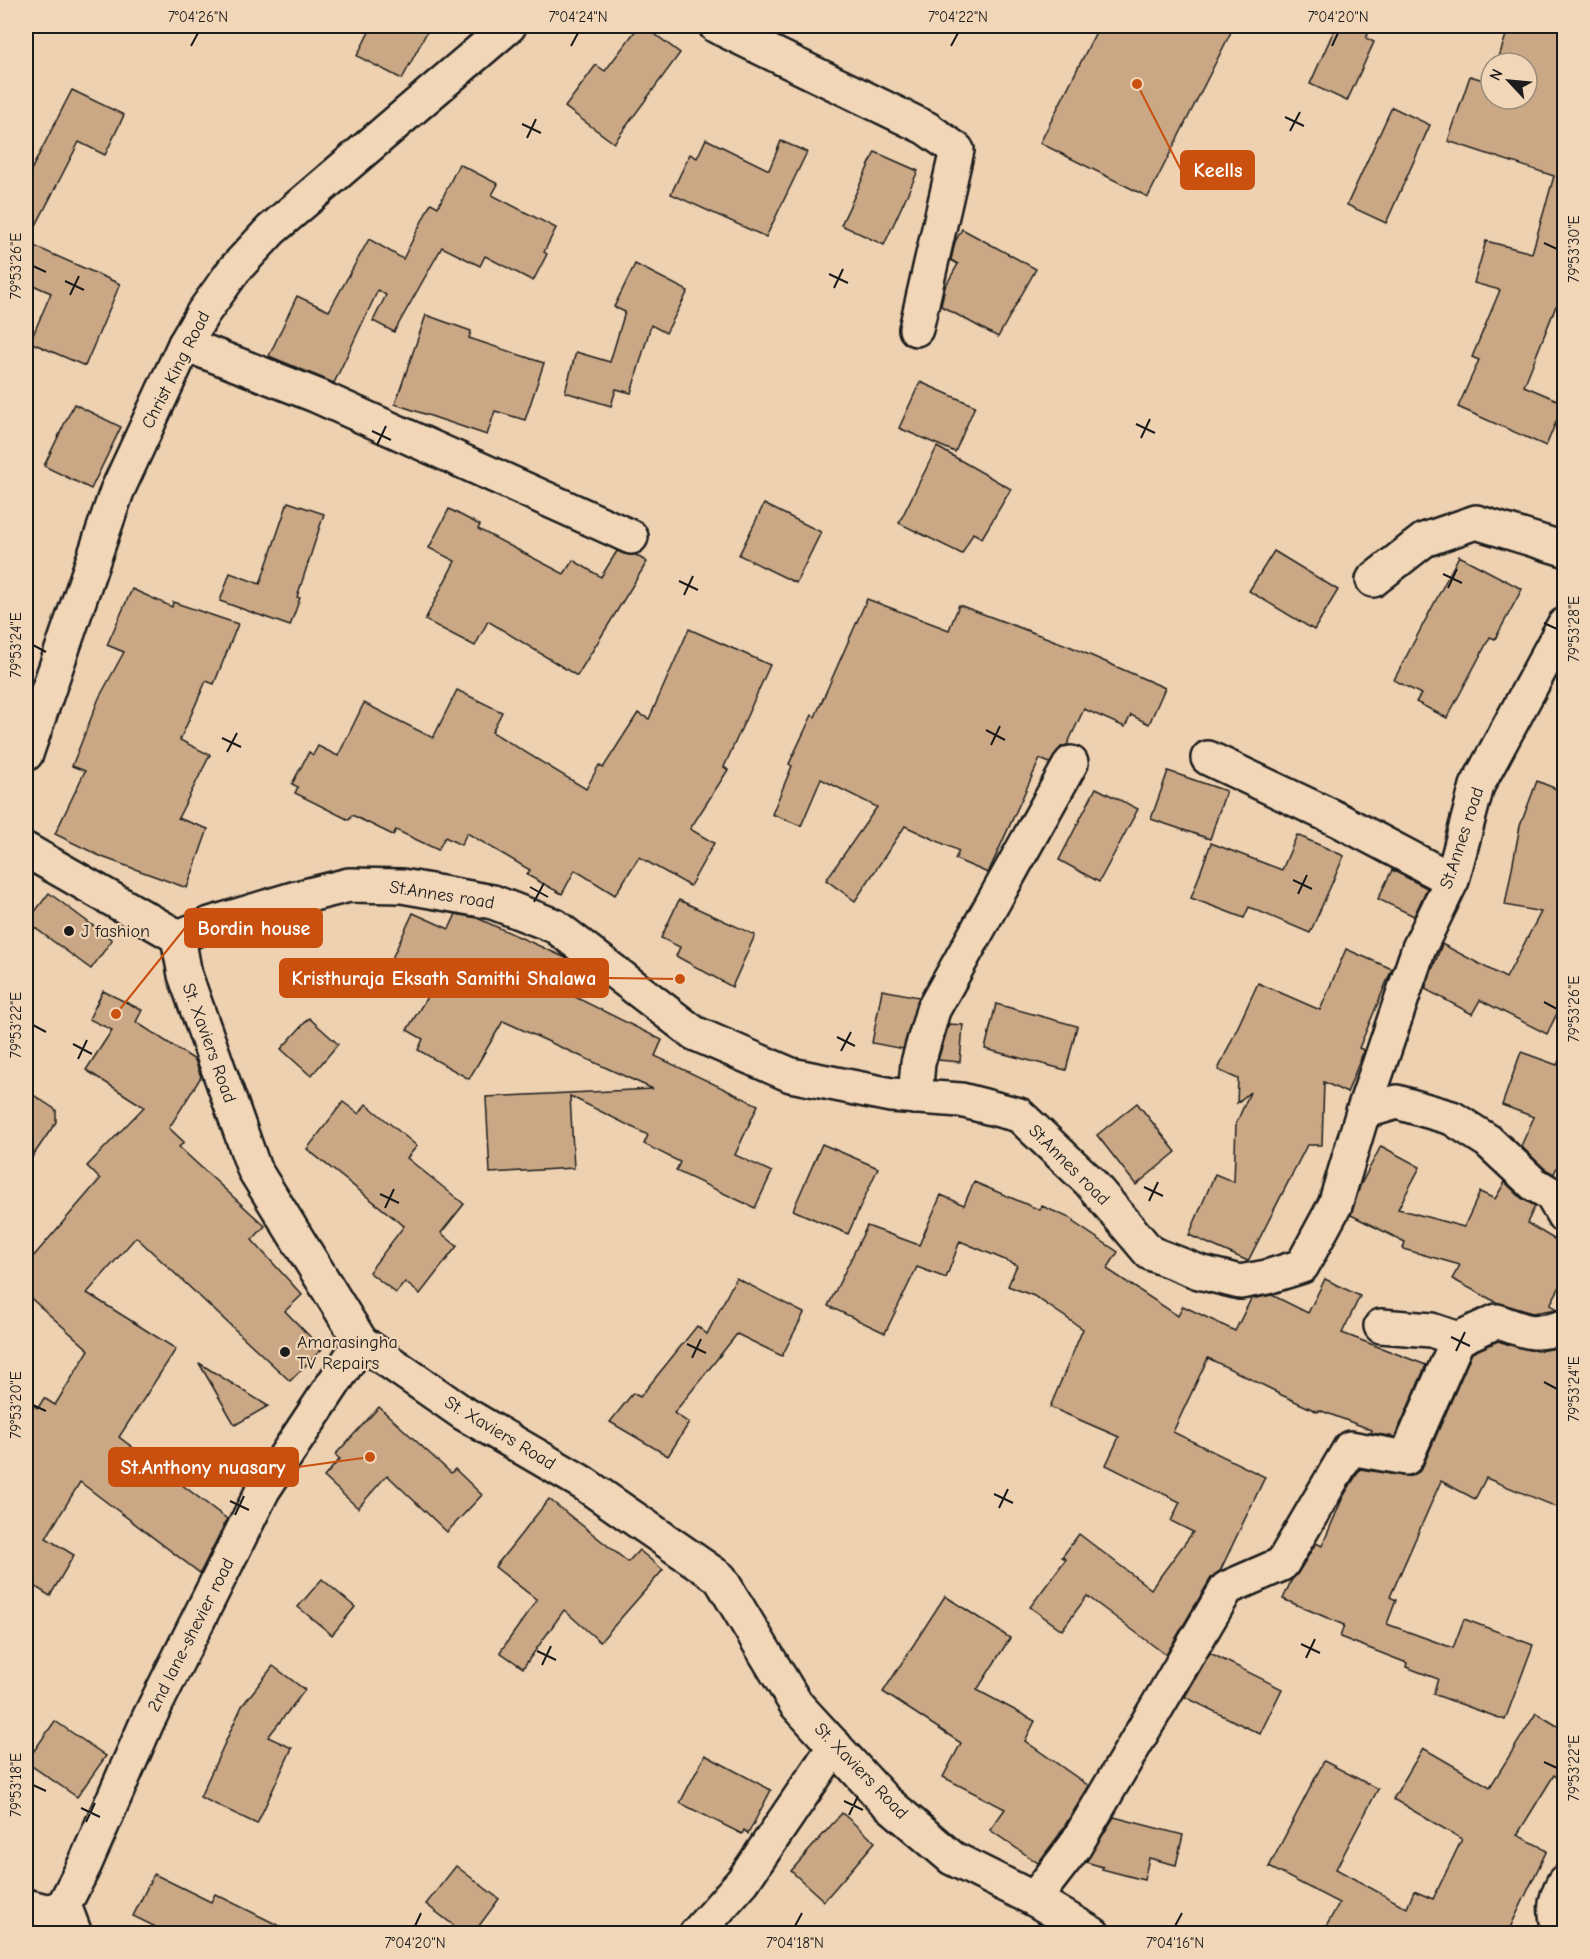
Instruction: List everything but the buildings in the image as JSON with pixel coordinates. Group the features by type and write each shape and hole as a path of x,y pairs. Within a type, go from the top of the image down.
{"street":[{"name":"Christ King Road","path":"26,754 117,491 185,344 204,313 234,270 271,230 509,26"},
{"path":"716,26 926,128 957,150 916,330"},
{"path":"185,344 315,395 632,537"},
{"path":"1373,580 1424,540 1476,522 1564,549"},
{"name":"St.Annes road","path":"178,938 210,924 292,899 349,885 402,886 493,902 555,926 694,1033 791,1075 891,1095 961,1100 1019,1115 1089,1181 1150,1253 1199,1272 1240,1282 1267,1277 1302,1266 1335,1205 1363,1112 1419,948 1452,880 1477,786 1554,665 1564,625"},
{"path":"1208,758 1337,819 1452,880"},
{"path":"915,1097 918,1063 933,1010 1071,763"},
{"path":"26,850 178,938"},
{"name":"St. Xaviers Road","path":"178,938 185,975 254,1169 361,1342 463,1413 583,1483 720,1578 796,1704 884,1800 952,1858 1034,1899 1093,1934"},
{"path":"1363,1112 1397,1102 1452,1118 1488,1141 1534,1184 1560,1194"},
{"path":"1034,1899 1075,1846 1227,1588 1282,1564 1350,1448 1406,1458 1458,1339 1497,1321 1522,1330 1542,1333 1564,1327"},
{"path":"1382,1326 1431,1330 1458,1339"},
{"name":"2nd lane-shevier road","path":"26,1906 69,1919 89,1854 148,1720 263,1490 361,1342"},
{"path":"696,1934 743,1881 835,1746"},
{"path":"1560,1934 1554,1912 1557,1895 1564,1882"}],"place":[{"name":"Keells","path":"1137,84"},
{"name":"J fashion","path":"69,931"},
{"name":"Kristhuraja Eksath Samithi Shalawa","path":"680,979"},
{"name":"Bordin house","path":"116,1014"},
{"name":"Amarasingha TV Repairs","path":"285,1352"},
{"name":"St.Anthony nuasary","path":"370,1457"}]}
